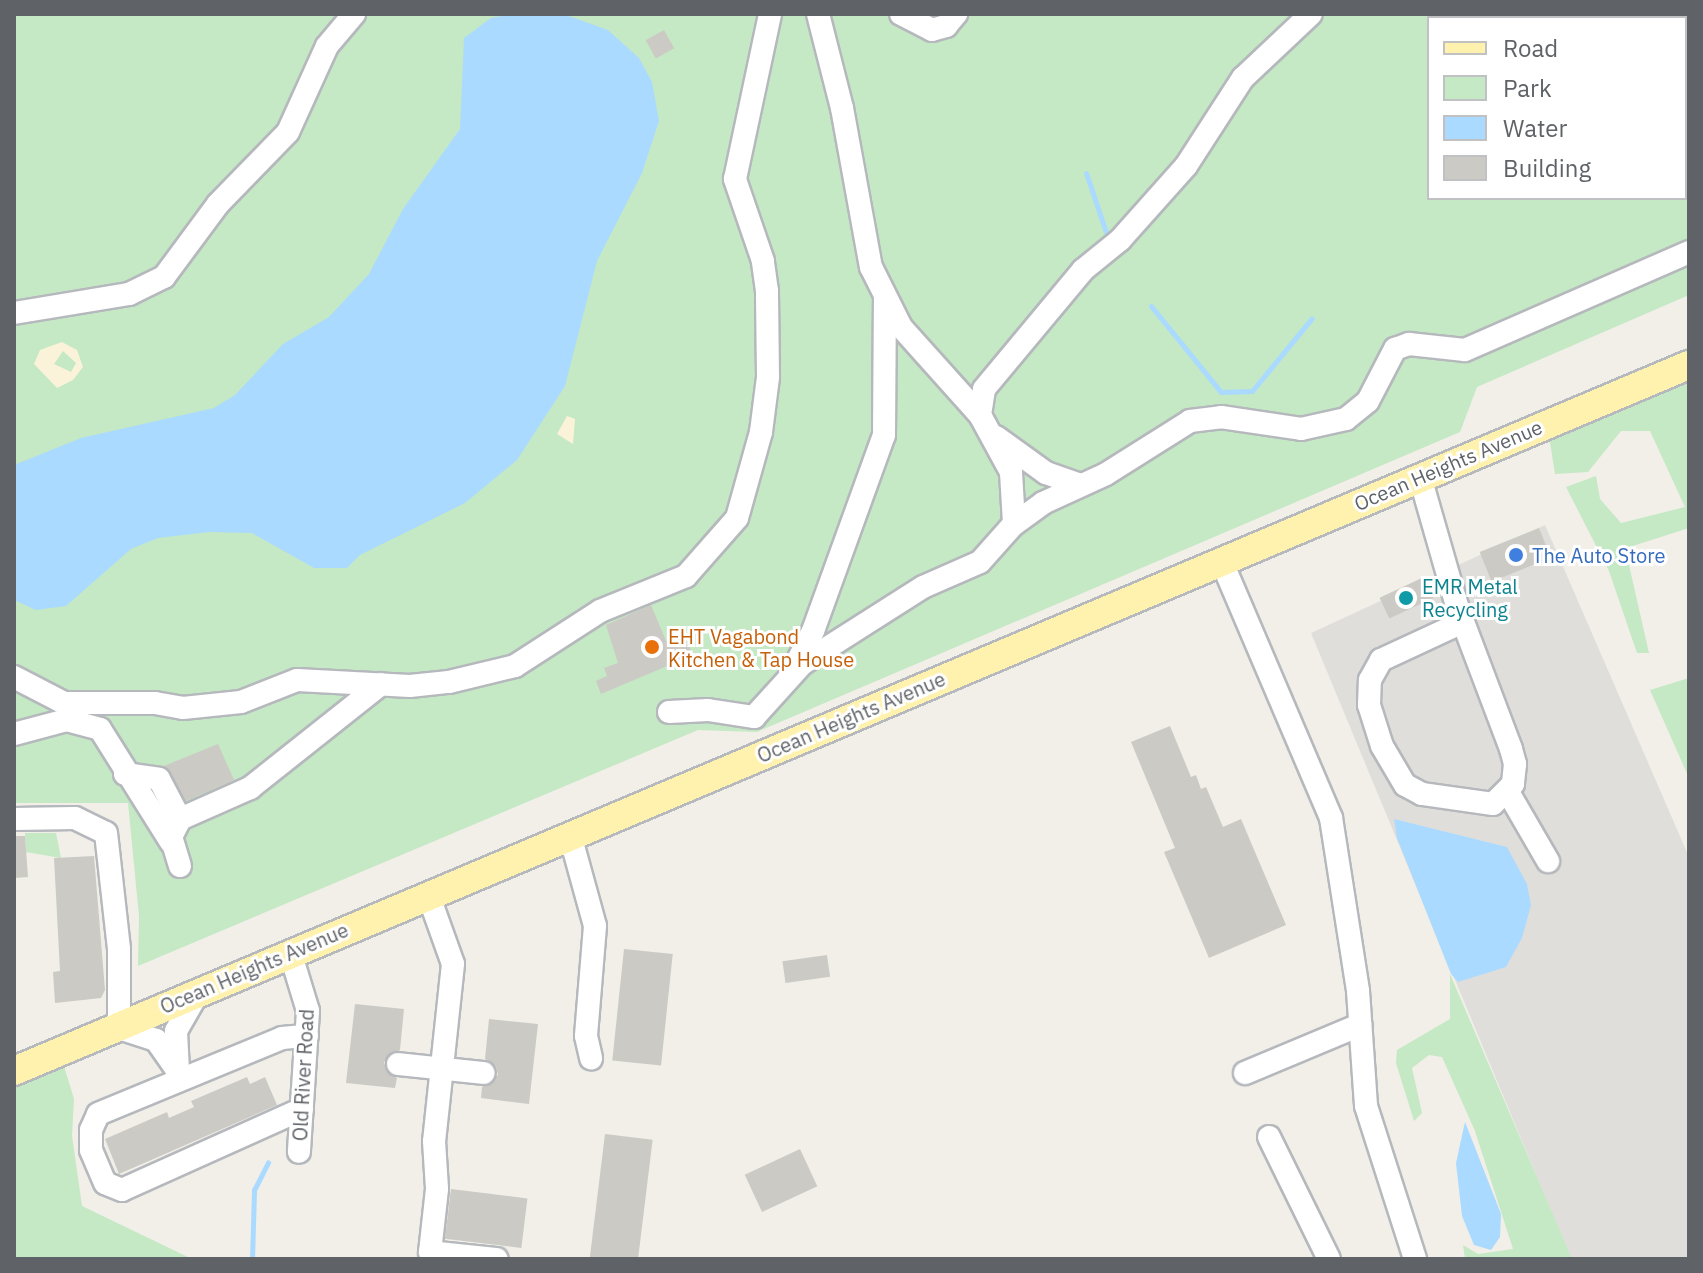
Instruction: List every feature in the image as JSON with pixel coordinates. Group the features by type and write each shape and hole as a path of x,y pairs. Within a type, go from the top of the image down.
{"main road":[{"name":"Ocean Heights Avenue","path":"14,1071 290,952 1689,365"}],"street":[{"path":"14,313 129,294 164,277 218,204 288,132 327,46 354,14"},
{"path":"14,677 64,703 121,706 155,703 183,708 241,702 297,680 381,684 449,682 515,666 600,611 678,581 712,550 737,518 761,432 769,329 763,261 737,192 736,165 770,14"},
{"path":"818,14 844,122 867,255 901,327 984,423 1046,473 1081,485"},
{"path":"901,14 932,30 946,26 956,14"},
{"path":"1014,523 1013,481 984,423 980,397 991,378 1083,270 1120,240 1186,166 1243,78 1311,14"},
{"path":"792,672 923,587 980,562 1014,523 1200,418 1301,429 1346,419 1368,401 1395,349 1409,344 1465,350 1689,252"},
{"path":"669,712 708,710 754,717 792,672 813,631 884,435 885,298"},
{"path":"1420,477 1463,622 1515,764 1508,792 1548,861"},
{"path":"1221,560 1331,818 1360,1025 1366,1106 1415,1259"},
{"path":"1463,622 1381,660 1369,688 1371,715 1399,777 1414,791 1483,805 1508,792"},
{"path":"171,842 180,819 250,788 381,684"},
{"path":"14,734 121,706"},
{"path":"67,720 100,729 125,774 160,818 180,866"},
{"path":"125,774 159,779 180,819"},
{"path":"14,819 75,818 106,833 119,949 119,1028 156,1040 180,1076"},
{"path":"570,835 595,926 586,1036 591,1058"},
{"path":"428,894 453,964 442,1069 430,1252 497,1259"},
{"name":"Old River Road","path":"290,952 305,990 307,1036 299,1152"},
{"path":"180,1076 176,1031 199,991"},
{"path":"1245,1073 1360,1025"},
{"path":"302,1109 122,1190 105,1183 91,1150 91,1130 98,1114 180,1076 282,1038 307,1036"},
{"path":"398,1064 484,1073"},
{"path":"1269,1137 1329,1259"}],"shaded area":[{"path":"1545,525 1689,857 1689,1259 1571,1259 1311,633"}],"green space":[{"path":"14,14 1689,14 1689,295 1477,387 1460,432 757,732 698,730 138,966 139,916 128,803 14,803"},
{"path":"1689,377 1689,528 1617,551 1629,565 1649,653 1637,653 1609,571 1566,487 1596,476 1600,499 1621,523 1685,507 1650,431 1621,431 1588,472 1555,474 1549,436"},
{"path":"1689,678 1689,778 1650,690"},
{"path":"25,833 56,833 61,858 26,852"},
{"path":"1450,974 1572,1259 1465,1259 1463,1245 1478,1254 1513,1249 1475,1131 1442,1057 1429,1055 1412,1068 1422,1113 1414,1121 1396,1063 1397,1050 1450,1019"},
{"path":"64,1066 74,1099 72,1136 82,1206 192,1259 14,1259 14,1086"}],"sand":[{"path":"62,342 77,350 83,367 73,380 57,388 34,364 40,350","holes":["63,351 76,363 71,372 54,364"]},
{"path":"567,416 575,419 573,444 557,434"}],"water":[{"path":"512,14 563,14 608,30 639,58 652,82 659,121 642,173 597,261 565,386 517,460 465,503 360,555 347,568 314,568 252,533 209,532 158,538 131,549 66,606 36,610 14,600 14,465 81,438 214,408 235,395 283,344 329,317 369,274 403,209 460,129 464,38 491,18"},
{"path":"1394,819 1507,847 1527,884 1531,905 1522,938 1506,967 1458,982 1451,974 1397,838"},
{"path":"1465,1122 1501,1214 1500,1237 1491,1250 1474,1245 1462,1216 1456,1163"}],"building":[{"path":"664,30 674,48 656,59 646,40"},
{"name":"The Auto Store","path":"1539,528 1551,558 1492,582 1480,552"},
{"name":"EMR Metal Recycling","path":"1424,577 1434,598 1389,619 1380,598"},
{"name":"EHT Vagabond Kitchen & Tap House","path":"651,605 666,641 684,634 693,655 601,694 596,681 607,676 604,668 618,663 606,625"},
{"path":"1170,726 1191,777 1196,775 1201,789 1206,787 1223,827 1241,819 1286,925 1209,958 1164,852 1175,848 1131,742"},
{"path":"218,744 234,780 186,801 164,766"},
{"path":"14,836 25,836 28,877 14,878"},
{"path":"94,856 105,990 101,998 55,1003 53,972 60,971 54,858"},
{"path":"624,949 673,954 661,1066 612,1060"},
{"path":"827,955 830,977 785,983 782,961"},
{"path":"355,1004 404,1009 400,1050 384,1062 386,1070 397,1078 395,1088 346,1083"},
{"path":"489,1019 538,1024 529,1104 481,1098 482,1087 498,1075 496,1067 485,1059"},
{"path":"247,1077 250,1084 265,1077 277,1105 119,1174 105,1139 167,1112 169,1118 194,1107 191,1101"},
{"path":"605,1134 653,1140 638,1259 590,1259"},
{"path":"800,1149 817,1186 762,1212 745,1175"},
{"path":"451,1189 527,1198 521,1248 445,1239"}],"waterway":[{"path":"1580,14 1592,16"},
{"path":"1086,173 1106,232"},
{"path":"1151,306 1221,392 1252,391 1312,318"},
{"path":"252,1259 254,1190 268,1162"}],"place":[{"name":"The Auto Store","path":"1516,555"},
{"name":"EMR Metal Recycling","path":"1406,598"},
{"name":"EHT Vagabond Kitchen & Tap House","path":"652,647"}]}
